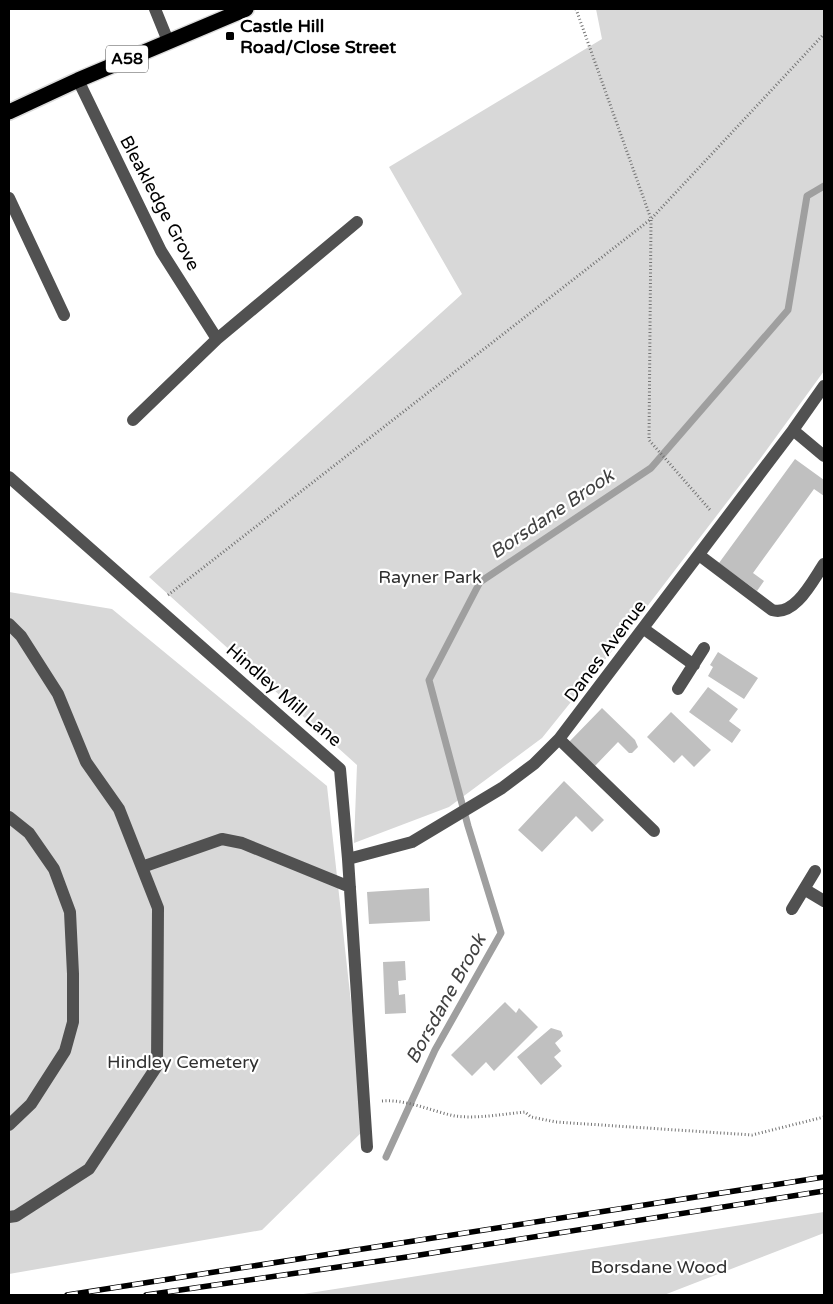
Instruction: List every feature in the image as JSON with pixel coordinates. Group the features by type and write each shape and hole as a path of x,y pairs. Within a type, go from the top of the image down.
{"highway":[{"name":"A58","path":"9,112 78,80 246,9"}],"street":[{"path":"155,9 168,41"},
{"name":"Bleakledge Grove","path":"78,80 161,251 216,339"},
{"path":"9,198 64,315"},
{"path":"133,420 216,339 358,222"},
{"name":"Danes Avenue","path":"348,859 412,842 502,788 534,764 559,739 644,629 824,386"},
{"path":"793,430 824,456"},
{"name":"Hindley Mill Lane","path":"9,477 340,769 350,887 366,1148"},
{"path":"699,555 772,610 779,612 787,610 794,605 824,564"},
{"path":"9,624 21,636 58,694 86,762 119,809 158,908 157,1066 89,1169 16,1216 9,1218"},
{"path":"644,629 694,664"},
{"path":"678,689 704,648"},
{"path":"559,739 654,831"},
{"path":"9,817 29,833 54,869 70,912 73,974 73,1022 65,1051 31,1104 9,1125"},
{"path":"142,867 222,839 242,843 350,887"},
{"path":"792,909 815,871"},
{"path":"804,889 824,901"}],"path":[{"path":"576,9 651,219 649,440 722,524"},
{"path":"155,605 651,219 824,34"},
{"path":"393,1100 456,1116 525,1112 531,1117 556,1122 752,1135 824,1117"}],"green space":[{"name":"Rayner Park","path":"596,9 824,9 824,371 760,459 636,621 542,738 449,807 354,843 357,765 149,577 462,294 389,167 602,39"},
{"name":"Hindley Cemetery","path":"9,592 112,609 327,786 365,1129 262,1230 9,1274"},
{"name":"Borsdane Wood","path":"824,1212 824,1233 664,1295 297,1295"}],"building":[{"path":"795,459 824,480 824,496 814,489 753,573 764,581 757,591 719,563"},
{"path":"718,652 758,678 744,699 708,676 713,667 710,665"},
{"path":"708,687 738,709 729,721 741,730 732,743 689,712"},
{"path":"602,708 635,740 638,747 632,753 629,753 618,742 594,767 569,742"},
{"path":"671,712 711,750 694,767 682,755 674,763 647,737"},
{"path":"564,781 604,820 592,832 576,816 542,852 518,830"},
{"path":"429,888 430,921 369,924 367,892"},
{"path":"405,961 406,980 398,981 399,995 405,994 406,1013 385,1014 383,962"},
{"path":"505,1002 516,1013 519,1008 538,1027 494,1071 486,1062 472,1076 451,1055"},
{"path":"551,1028 561,1031 563,1036 555,1043 561,1051 554,1057 562,1066 541,1085 517,1057"}],"waterway":[{"name":"Borsdane Brook","path":"386,1157 435,1050 501,933 468,826 429,680 480,582 651,468 788,310 807,196 824,186"}],"railway":[{"path":"67,1295 824,1177"},
{"path":"146,1295 407,1257 824,1191"}],"place":[{"name":"Castle Hill Road/Close Street","path":"230,36"}]}
